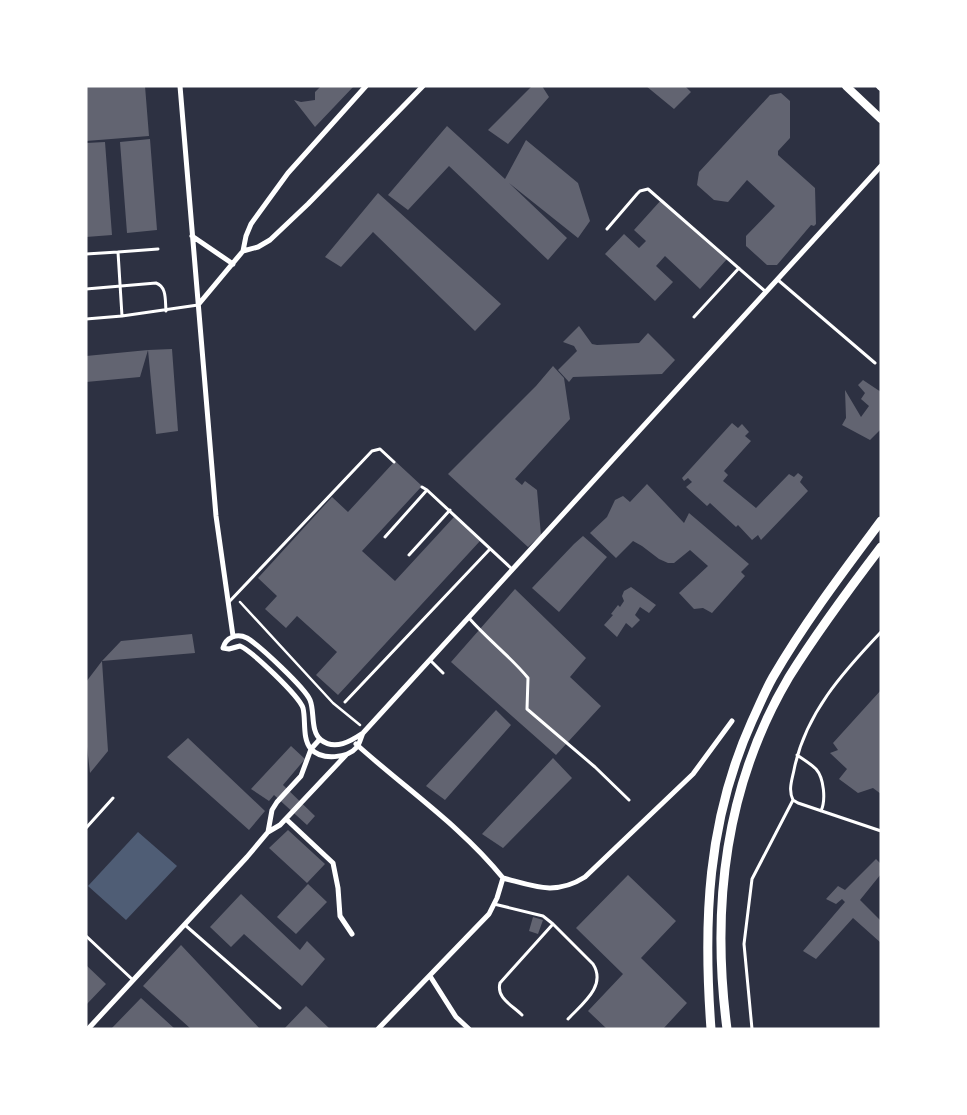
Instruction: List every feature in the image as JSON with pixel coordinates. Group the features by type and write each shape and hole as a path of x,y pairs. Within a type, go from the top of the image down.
{"main road":[{"path":"711,1029 707,956 710,881 725,795 736,759 772,678 804,628 881,521"},
{"path":"728,1029 722,990 720,912 729,838 744,778 766,724 789,678 835,608 881,547"}],"street":[{"path":"180,86 216,516 232,636"},
{"path":"198,305 243,251 251,224 288,172 366,86"},
{"path":"243,251 258,247 270,240 308,204 423,86"},
{"path":"846,86 881,119"},
{"path":"346,754 318,754 311,749 306,737 303,709 296,697 244,648 240,646 229,649 222,648 224,643 232,636 240,636 247,638 270,656 308,697 312,706 315,730 320,739 330,744 339,745 352,740 365,731 881,166"},
{"path":"192,236 233,264"},
{"path":"352,740 455,827 481,852 503,878 548,889 574,884 585,877 693,774 732,722"},
{"path":"88,1029 268,832 280,825 346,754 358,746 365,731"},
{"path":"268,832 272,810 276,802 301,776 311,749 320,739"},
{"path":"286,818 333,863 341,920 352,934"},
{"path":"378,1029 476,930 489,914 503,878"},
{"path":"430,976 456,1017 469,1029"}],"lane":[{"path":"607,228 640,191 648,189 767,292"},
{"path":"86,254 158,249"},
{"path":"118,252 122,316"},
{"path":"694,317 739,268"},
{"path":"778,280 875,363"},
{"path":"86,289 160,284 164,289 166,311"},
{"path":"86,319 166,311 198,305"},
{"path":"228,604 372,451 382,450 394,462"},
{"path":"422,486 512,569"},
{"path":"385,536 427,490"},
{"path":"409,555 450,510"},
{"path":"345,702 490,549"},
{"path":"468,617 482,633 513,660 528,678 527,709 594,766 629,800"},
{"path":"752,1029 744,944 752,879 793,800 790,789 797,755 809,725 821,703 854,660 881,632"},
{"path":"430,660 443,673"},
{"path":"797,755 817,770 824,788 821,811"},
{"path":"86,828 113,798"},
{"path":"793,800 881,831"},
{"path":"494,904 543,916 593,964 597,972 598,980 596,986 589,997 568,1019"},
{"path":"522,1015 500,995 498,990 500,982 553,924"},
{"path":"185,925 280,1008"},
{"path":"86,936 133,980"}],"path":[{"path":"235,597 333,703 365,731"}],"water":[{"path":"138,832 177,866 126,920 88,886"}],"building":[{"path":"86,86 145,86 149,136 86,141"},
{"path":"321,86 354,86 315,127 294,100 301,102 315,100 315,92"},
{"path":"532,86 542,86 549,97 508,144 488,130"},
{"path":"646,86 685,86 691,92 674,109"},
{"path":"781,93 790,101 790,138 778,151 778,155 815,188 816,224 814,226 811,225 777,265 767,265 746,246 746,236 775,206 747,180 728,202 714,200 697,185 699,172 770,95"},
{"path":"447,126 505,179 526,140 578,183 590,221 578,238 509,183 567,238 548,260 449,166 408,210 388,195"},
{"path":"150,139 157,230 127,233 120,142"},
{"path":"105,142 112,235 86,237 86,143"},
{"path":"378,193 501,304 475,331 373,232 341,267 325,257"},
{"path":"662,199 727,259 700,289 665,256 656,266 673,282 655,301 605,254 624,234 639,248 646,241 634,230"},
{"path":"579,326 592,344 597,345 639,343 648,333 675,360 662,374 573,377 569,382 558,370 577,351 574,346 563,342"},
{"path":"172,349 178,431 156,434 148,350"},
{"path":"148,350 140,377 86,382 86,356"},
{"path":"553,366 564,378 570,419 515,479 522,485 525,481 537,490 541,535 528,547 448,474 536,386"},
{"path":"863,380 881,392 881,429 870,440 842,425 846,418 845,390 861,417 869,406 861,399 865,393 858,385"},
{"path":"732,423 738,428 742,424 749,432 745,436 751,441 724,471 728,475 723,481 756,508 789,474 794,477 798,473 803,477 800,482 808,491 761,540 758,535 752,540 738,525 736,527 710,503 707,506 686,487 692,482 688,478 684,481 682,478"},
{"path":"395,461 422,486 362,551 395,581 454,517 480,541 338,695 316,675 337,652 297,616 286,628 265,609 277,596 258,578 332,497 348,512"},
{"path":"647,484 684,523 689,513 749,564 741,572 745,576 712,613 703,608 694,609 679,593 708,566 690,550 674,563 668,563 633,541 616,558 590,533 607,517 615,500 623,496 630,502"},
{"path":"583,536 607,557 559,612 532,588"},
{"path":"631,587 656,605 649,613 640,607 635,615 640,620 632,628 626,623 617,637 604,625 613,615 611,614 618,605 620,607 624,601 622,596 624,591"},
{"path":"515,589 586,658 570,677 601,706 556,755 451,662"},
{"path":"192,634 195,653 102,661 121,641"},
{"path":"102,661 108,751 90,773 86,738 86,682"},
{"path":"881,690 881,794 873,788 858,793 839,779 847,769 830,753 838,750 833,743"},
{"path":"496,710 511,725 445,800 426,786"},
{"path":"188,738 265,811 249,830 167,757"},
{"path":"291,746 305,759 283,785 315,816 307,825 274,795 269,801 251,789"},
{"path":"553,758 572,778 503,848 482,834"},
{"path":"288,830 325,864 307,883 269,848"},
{"path":"876,859 881,864 881,874 860,900 881,921 881,943 853,918 816,959 803,951 845,902 842,899 836,904 826,899 838,886 845,890"},
{"path":"628,875 676,921 641,958 687,1003 663,1029 607,1029 588,1011 623,974 576,928"},
{"path":"308,884 327,902 296,934 277,917"},
{"path":"241,894 300,950 307,941 325,959 302,986 244,934 231,947 210,927"},
{"path":"533,917 543,920 538,934 529,931"},
{"path":"181,945 260,1029 191,1029 143,986"},
{"path":"86,965 106,984 86,1005"},
{"path":"141,998 175,1029 111,1029"},
{"path":"306,1006 330,1029 284,1029"}]}
